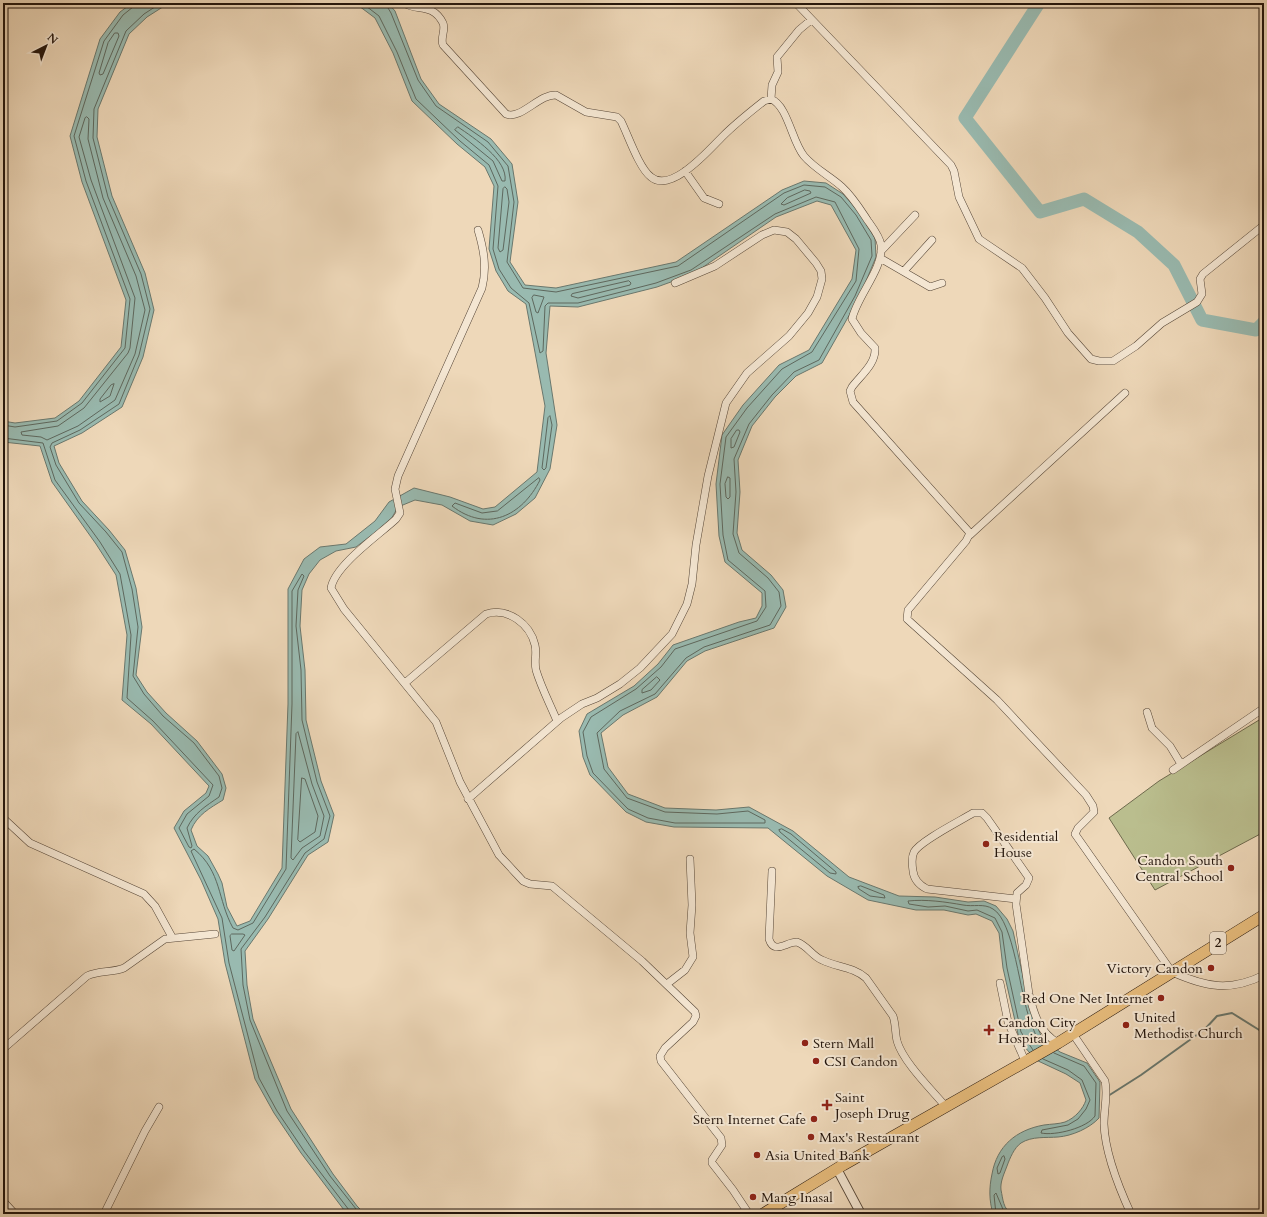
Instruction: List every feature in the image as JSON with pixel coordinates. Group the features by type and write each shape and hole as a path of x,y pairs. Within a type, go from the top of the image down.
{"main road":[{"name":"2","path":"763,1214 837,1169 1073,1034 1264,915"}],"street":[{"path":"404,3 426,8 440,20 444,27 442,39 443,45 506,114 510,116 518,113 546,97 556,95 586,112 617,117 621,121 646,171 652,178 662,181 684,171 710,151 722,137 758,106 768,99 772,99"},
{"path":"796,3 951,165 954,171 959,197 979,238 1022,268 1045,298 1068,333 1087,356 1099,361 1113,361 1136,346 1162,323 1197,302 1202,294 1200,279 1203,274 1264,225"},
{"path":"772,99 772,85 778,72 777,57 799,30 811,20"},
{"path":"772,99 783,111 796,146 804,156 812,165 841,186 858,206 877,235 880,255 930,287 942,283"},
{"path":"684,171 704,198 719,204"},
{"path":"914,215 880,255 852,319 861,333 875,348 876,354 852,387 851,396 853,402 963,523 970,535"},
{"path":"478,230 485,261 485,278 482,288 395,484 400,513 396,519 361,549 342,568 334,577 331,588 344,609 436,722 448,755 468,799 499,855 515,874 523,881 530,884 552,886 667,984 690,1006 696,1016 693,1022 665,1048 660,1056 661,1061 721,1138 722,1145 712,1160 712,1163 749,1214"},
{"path":"468,799 557,721 582,704 597,698 620,684 653,656 672,634 687,604 692,584 696,545 708,476 726,403 747,374 789,336 808,313 817,297 822,279 821,271 816,263 796,239 787,232 774,230 762,235 715,266 675,283"},
{"path":"904,271 932,240"},
{"path":"1125,393 970,535 908,610 907,619 994,697 1071,777 1088,798 1094,806 1094,812 1078,828 1075,834 1172,972 1193,981 1216,987 1242,984 1264,975"},
{"path":"405,683 486,614 492,612 510,616 521,621 533,639 536,647 534,660 536,671 557,721"},
{"path":"1173,770 1264,708"},
{"path":"1147,712 1152,728 1170,746 1181,764"},
{"path":"1016,899 927,889 914,878 912,861 913,854 924,843 973,813 982,813 1029,878 1026,885 1017,893 1016,899 1025,971 1032,1009 1046,1035 1056,1044"},
{"path":"3,818 30,843 144,894 155,906 172,937"},
{"path":"667,984 685,970 693,957 690,934 692,905 690,858"},
{"path":"772,871 769,939 771,944 774,947 780,947 797,942 804,944 822,961 860,973 866,978 893,1016 896,1024 897,1041 902,1050 917,1073 946,1107"},
{"path":"3,1049 83,978 92,973 124,968 160,942 172,937 187,938 215,934"},
{"path":"1000,983 1008,1022 1027,1060"},
{"path":"1073,1034 1099,1071 1107,1089 1104,1124 1106,1140 1122,1195 1131,1214"},
{"path":"104,1214 145,1131 159,1107"},
{"path":"837,1169 860,1214"},
{"path":"3,1202 15,1214"}],"green space":[{"path":"1264,717 1264,832 1155,890 1109,818 1159,781"}],"water":[{"path":"132,3 169,3 147,17 129,34 98,109 97,137 112,196 145,273 154,310 143,357 122,407 82,433 54,446 59,463 82,501 125,550 136,588 142,627 136,675 147,692 166,713 197,741 222,774 226,788 223,800 200,816 191,830 197,846 208,856 218,874 222,883 227,907 237,926 250,921 282,868 288,704 288,589 304,559 320,547 346,544 375,521 389,502 414,488 450,497 483,509 495,507 537,472 545,406 526,304 508,291 496,271 489,249 494,186 485,167 457,144 412,101 393,53 375,18 355,3 388,3 395,11 421,79 439,104 491,139 512,164 518,202 510,262 525,285 556,288 676,262 782,190 804,181 826,183 843,194 859,212 875,238 876,257 859,298 822,363 796,376 775,397 752,426 738,460 740,492 737,533 742,550 771,575 783,590 786,607 774,628 705,651 687,661 657,697 623,715 601,733 608,767 628,794 665,808 716,810 749,807 793,831 849,877 899,896 935,897 968,902 984,901 996,906 1007,919 1013,931 1030,1009 1042,1038 1060,1052 1087,1063 1100,1082 1099,1118 1095,1122 1080,1131 1069,1135 1034,1138 1025,1141 1014,1150 1009,1160 1001,1187 1005,1207 1012,1214 993,1214 990,1189 992,1174 998,1155 1009,1141 1025,1131 1034,1127 1063,1123 1069,1120 1078,1113 1086,1100 1080,1083 1066,1074 1036,1060 1023,1045 1018,1034 1003,968 999,933 992,921 976,914 968,915 944,910 916,910 868,900 827,876 768,828 674,827 646,822 626,812 590,775 583,757 579,731 587,714 634,686 658,664 673,645 739,622 756,618 762,606 762,593 725,562 719,536 716,484 722,435 743,405 779,365 809,350 852,279 856,250 831,205 817,201 776,217 693,274 657,287 578,307 550,306 546,353 557,425 550,469 535,498 516,514 493,525 470,521 442,505 415,500 398,507 390,521 356,547 336,551 320,560 309,574 302,590 300,626 305,670 306,720 321,781 334,815 328,842 308,855 268,919 245,951 247,985 253,1019 291,1109 333,1174 357,1206 365,1214 347,1214 301,1153 274,1113 255,1079 225,963 218,919 201,880 174,828 184,811 206,793 209,786 151,724 122,700 127,635 116,575 52,482 40,446 3,442 3,421 15,423 55,418 79,401 121,347 126,300 82,182 70,136 100,39 120,12"}],"waterway":[{"path":"1039,3 965,118 1040,212 1084,199 1138,232 1174,265 1202,320 1256,330 1264,322"},
{"path":"1108,1096 1141,1075 1205,1029 1217,1016 1232,1013 1264,1033"}],"place":[{"name":"Residential House","path":"986,844"},
{"name":"Candon South Central School","path":"1231,868"},
{"name":"Victory Candon","path":"1211,968"},
{"name":"Red One Net Internet","path":"1161,998"},
{"name":"United Methodist Church","path":"1126,1025"},
{"name":"Candon City Hospital","path":"989,1030"},
{"name":"Stern Mall","path":"805,1043"},
{"name":"CSI Candon","path":"816,1061"},
{"name":"Saint Joseph Drug","path":"827,1105"},
{"name":"Stern Internet Cafe","path":"814,1119"},
{"name":"Max's Restaurant","path":"811,1137"},
{"name":"Asia United Bank","path":"757,1155"},
{"name":"Mang Inasal","path":"753,1197"}]}
